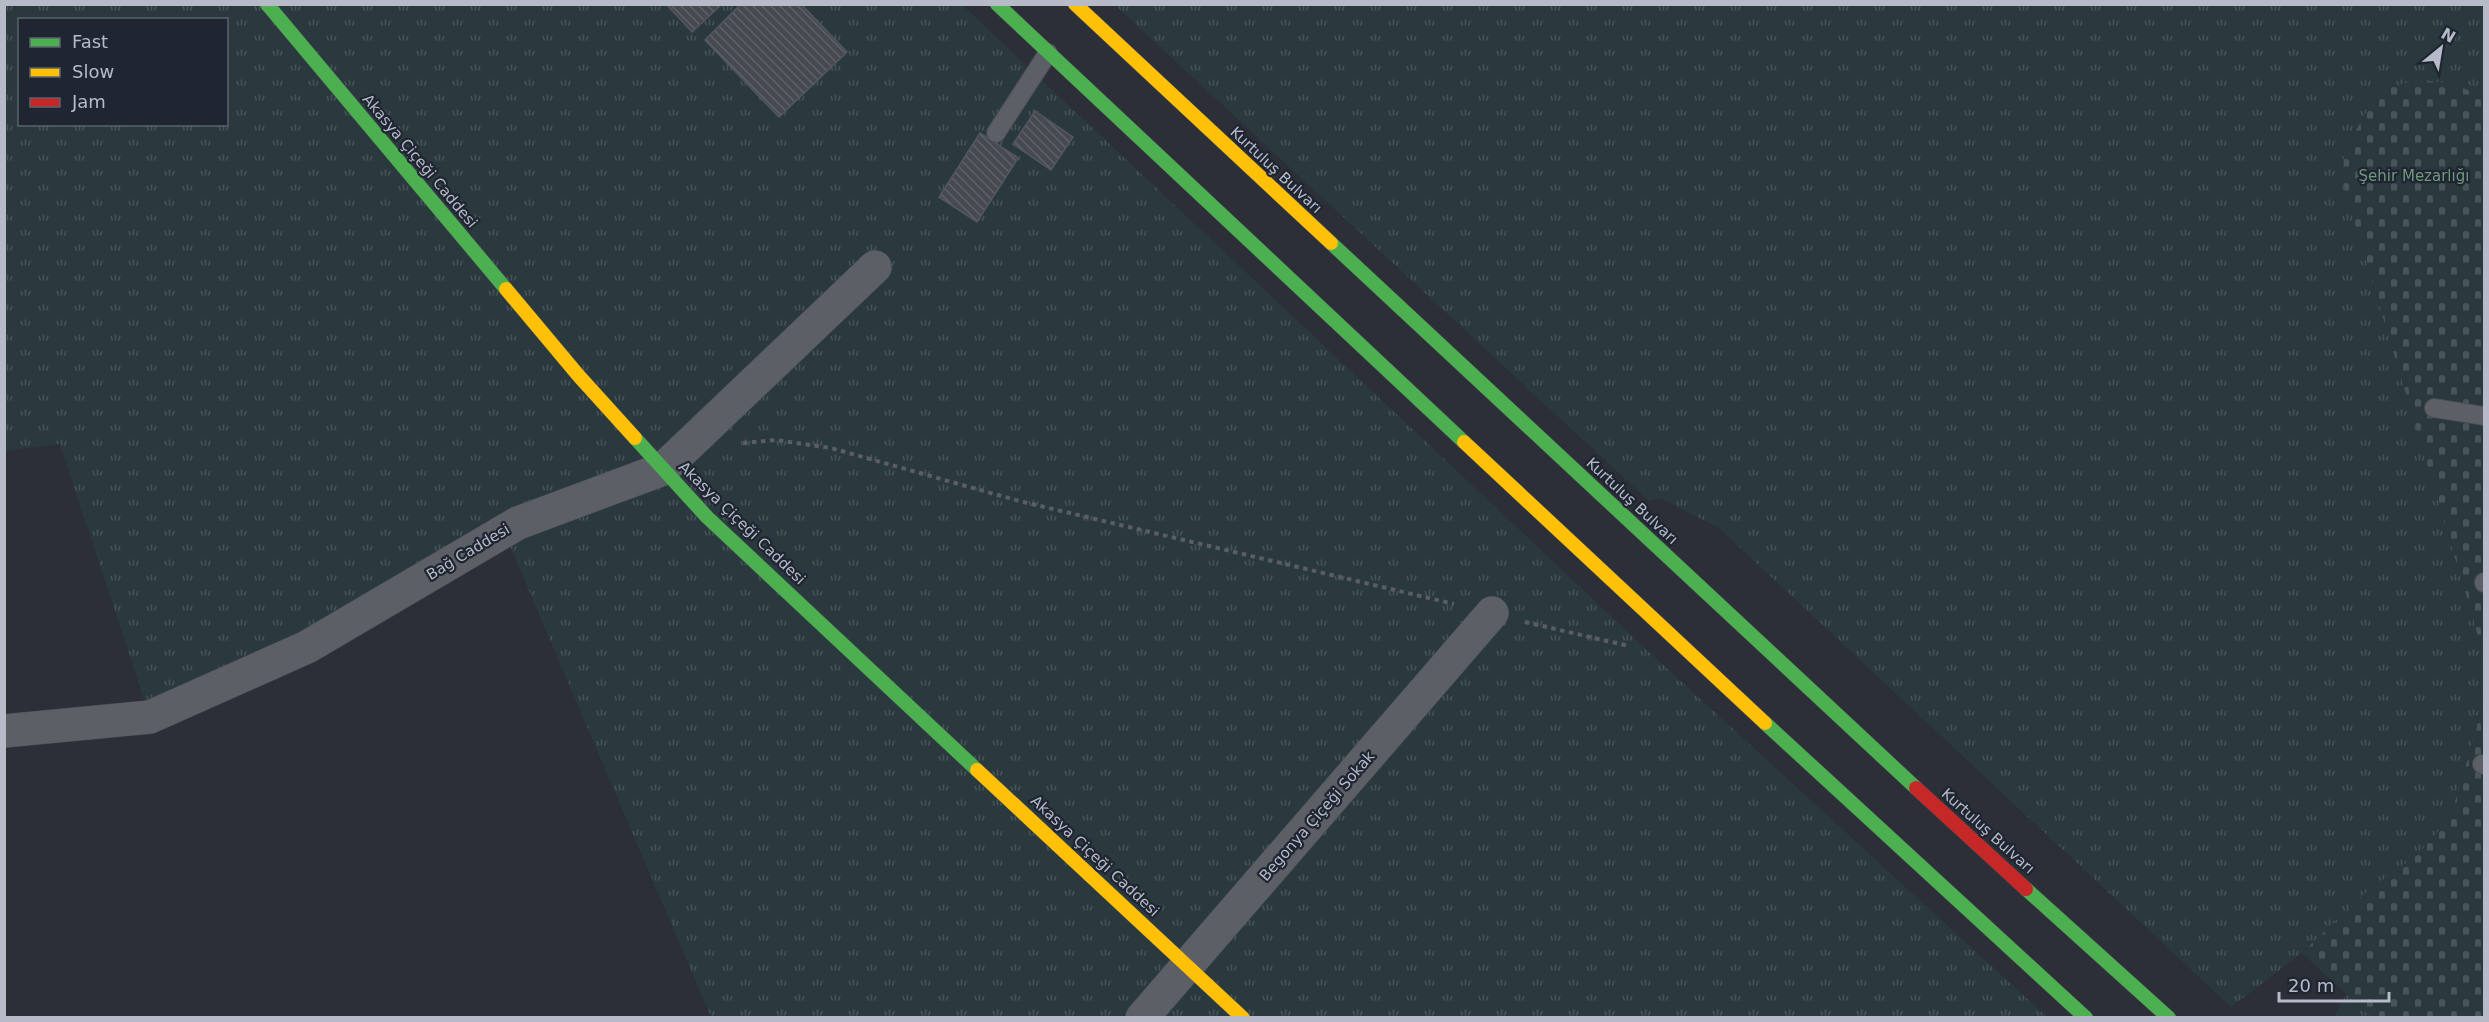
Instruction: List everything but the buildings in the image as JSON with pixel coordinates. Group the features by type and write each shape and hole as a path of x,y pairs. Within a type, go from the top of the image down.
{"main road":[{"name":"Akasya Çiçeği Caddesi","path":"267,4 578,375 707,517 1243,1017"},
{"path":"997,4 1708,671 2086,1017"},
{"name":"Kurtuluş Bulvarı","path":"1075,4 1968,837 2169,1017"}],"street":[{"name":"Bağ Caddesi","path":"4,731 150,717 308,647 518,523 663,469 875,267"},
{"name":"Begonya Çiçeği Sokak","path":"1142,1017 1492,613"}],"lane":[{"path":"996,133 1048,53"},
{"path":"2434,408 2484,416"}],"path":[{"path":"740,443 776,440 831,448 1019,501 1637,648"}],"green space":[{"path":"4,5 962,5 1648,651 2047,1017 711,1017 504,532 150,717 60,444 5,451"},
{"path":"1115,5 2484,5 2484,97 2456,85 2417,79 2384,90 2367,111 2344,152 2343,184 2474,621 2484,662 2484,687 2476,732 2450,818 2417,855 2364,894 2302,953 2231,1007 1719,528 1660,498 1649,501"},
{"name":"Şehir Mezarlığı","path":"2417,79 2456,85 2484,97 2484,662 2474,621 2343,184 2344,152 2367,111 2384,90"},
{"path":"2484,687 2484,1017 2371,1017 2302,953 2364,894 2417,855 2450,818 2476,732"},
{"path":"2346,994 2371,1017 2334,1018"}],"traffic: fast":[{"path":"267,4 506,289"},
{"path":"997,4 1464,442"},
{"path":"1331,243 1916,788"},
{"path":"635,438 707,517 977,770"},
{"path":"1765,723 2086,1018"},
{"path":"2026,889 2169,1018"}],"traffic: slow":[{"path":"1075,4 1331,243"},
{"path":"506,289 578,375 635,438"},
{"path":"1464,442 1765,723"},
{"path":"977,770 1243,1018"}],"traffic: jam":[{"path":"1916,788 2026,889"}]}
